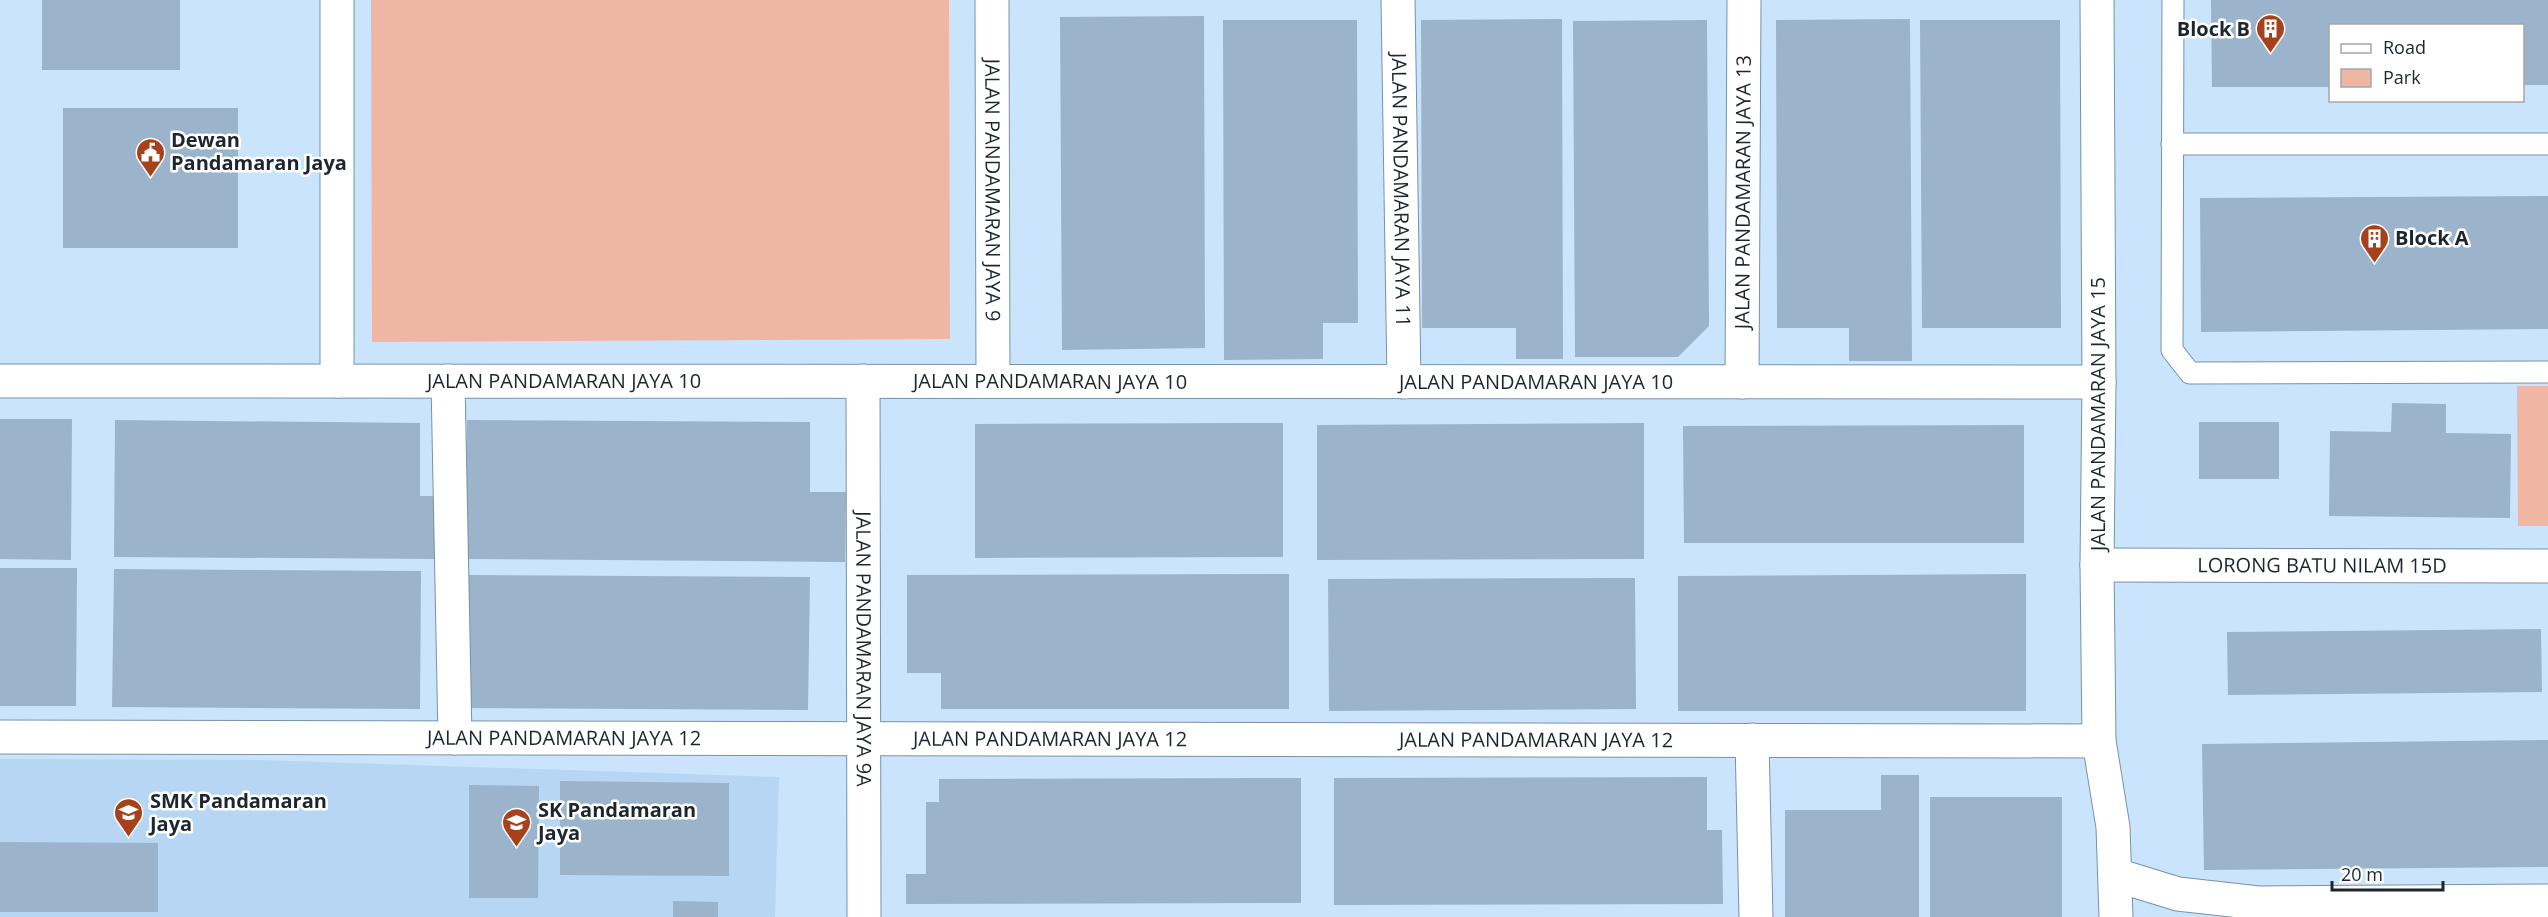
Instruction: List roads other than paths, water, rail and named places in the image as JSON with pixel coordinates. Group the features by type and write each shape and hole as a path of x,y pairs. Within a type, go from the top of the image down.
{"street":[{"path":"337,0 337,381"},
{"name":"JALAN PANDAMARAN JAYA 9","path":"992,0 993,381"},
{"name":"JALAN PANDAMARAN JAYA 11","path":"1398,0 1404,382"},
{"name":"JALAN PANDAMARAN JAYA 13","path":"1742,382 1744,0"},
{"name":"JALAN PANDAMARAN JAYA 15","path":"2097,0 2099,741 2113,827 2116,917"},
{"name":"JALAN PANDAMARAN JAYA 10","path":"0,381 2099,382"},
{"path":"448,381 455,738"},
{"name":"JALAN PANDAMARAN JAYA 9A","path":"862,381 864,917"},
{"name":"LORONG BATU NILAM 15D","path":"2097,565 2548,566"},
{"name":"JALAN PANDAMARAN JAYA 12","path":"0,737 2099,741"},
{"path":"1752,740 1756,917"},
{"path":"2116,875 2178,894 2258,910 2548,901"}],"lane":[{"path":"2173,0 2172,350 2190,373 2548,372"},
{"path":"2172,144 2548,144"}],"place":[{"name":"Block B","path":"2271,54"},
{"name":"Dewan Pandamaran Jaya","path":"150,178"},
{"name":"Block A","path":"2374,264"},
{"name":"SMK Pandamaran Jaya","path":"129,838"},
{"name":"SK Pandamaran Jaya","path":"517,848"}]}
